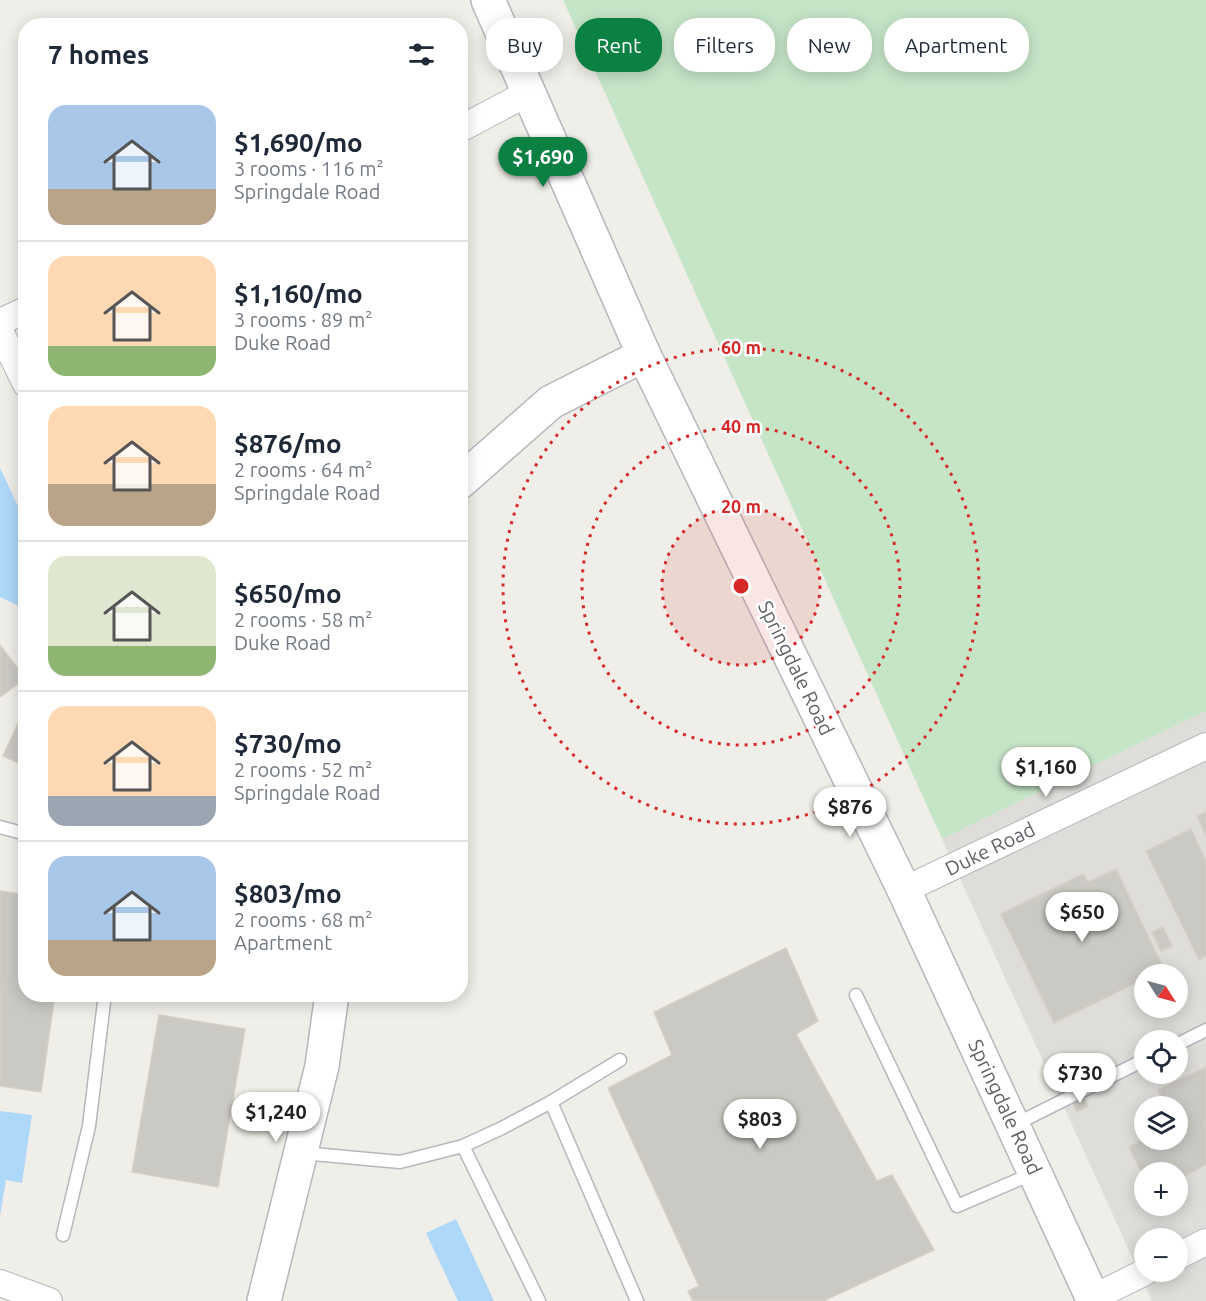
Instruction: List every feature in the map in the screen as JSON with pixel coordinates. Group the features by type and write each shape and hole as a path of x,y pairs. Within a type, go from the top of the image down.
{"main road":[{"name":"Springdale Road","path":"489,0 644,355 904,890 1094,1299"},
{"path":"468,475 551,402 644,355"},
{"path":"264,1301 322,1066 331,1002"}],"street":[{"path":"468,125 528,93"},
{"path":"0,322 18,314"},
{"path":"0,331 18,368"},
{"name":"Duke Road","path":"904,890 1206,746"},
{"path":"1188,1251 1206,1242"},
{"path":"1094,1299 1134,1278"},
{"path":"0,1283 49,1301"}],"lane":[{"path":"0,827 18,832"},
{"path":"856,995 957,1206 1035,1172"},
{"path":"63,1235 89,1126 104,1002"},
{"path":"1188,1039 1206,1030"},
{"path":"300,1152 400,1162 463,1146 550,1102 620,1060"},
{"path":"1013,1125 1134,1065"},
{"path":"550,1102 637,1301"},
{"path":"463,1146 539,1301"}],"shaded area":[{"path":"1206,711 1206,1301 1152,1301 1143,1282 1188,1282 1188,1228 1134,1228 1134,1261 942,839"}],"green space":[{"path":"563,0 1206,0 1206,711 942,839 596,72 662,72 662,18 575,18 575,27"}],"water":[{"path":"0,468 18,506 18,606 0,597"},
{"path":"0,1111 32,1115 22,1183 6,1180 0,1216"},
{"path":"456,1219 494,1301 458,1301 426,1233"}],"building":[{"path":"0,645 18,669 18,683 0,697"},
{"path":"18,723 18,763 3,756"},
{"path":"1206,812 1206,836 1197,816"},
{"path":"1191,829 1206,861 1206,956 1199,960 1146,851"},
{"path":"1116,869 1162,964 1134,964 1134,984 1054,1023 1001,914 1083,874 1088,882"},
{"path":"0,891 18,894 18,1002 54,1002 41,1092 0,1086"},
{"path":"1163,927 1172,946 1161,951 1152,932"},
{"path":"786,948 818,1021 796,1034 877,1181 892,1175 934,1250 823,1301 693,1301 688,1291 699,1286 608,1088 672,1055 654,1012"},
{"path":"159,1015 245,1029 218,1187 132,1172"},
{"path":"1206,1067 1206,1165 1188,1174 1188,1162 1136,1162 1129,1147 1134,1144 1134,1150 1188,1150 1188,1096 1161,1096 1158,1090 1171,1084 1188,1084 1188,1076"},
{"path":"1083,1097 1088,1106 1077,1112 1072,1103"}]}
